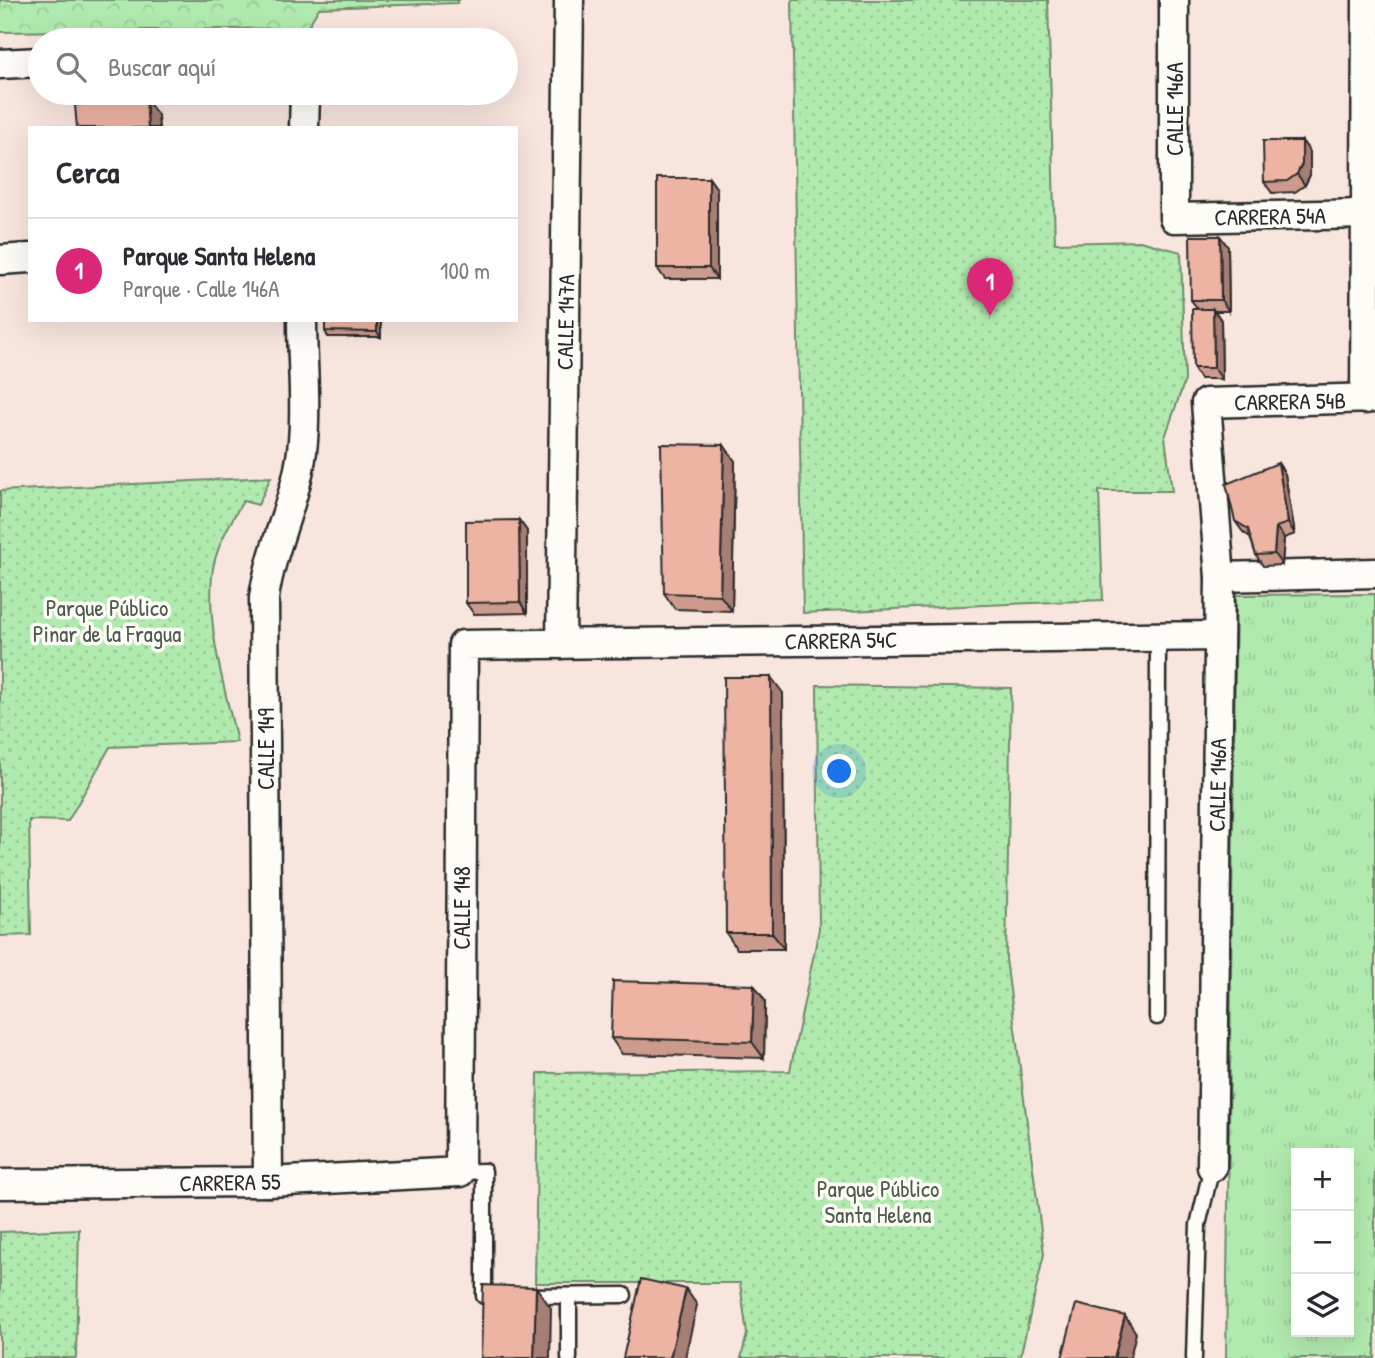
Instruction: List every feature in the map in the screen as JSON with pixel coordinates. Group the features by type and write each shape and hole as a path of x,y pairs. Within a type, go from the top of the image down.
{"street":[{"name":"CALLE 147A","path":"561,644 569,0"},
{"name":"CALLE 146A","path":"1174,0 1174,218"},
{"path":"1367,0 1366,214 1370,399"},
{"path":"0,64 28,63"},
{"path":"304,126 305,105"},
{"name":"CARRERA 54A","path":"1174,218 1366,214"},
{"path":"0,260 28,258"},
{"name":"CALLE 149","path":"268,1182 264,598 268,569 302,450 302,322"},
{"name":"CARRERA 54B","path":"1206,403 1370,399"},
{"name":"CALLE 146A","path":"1206,403 1220,577 1212,1167"},
{"path":"1220,577 1375,573"},
{"name":"CARRERA 54C","path":"463,645 1219,636"},
{"name":"CALLE 148","path":"460,1171 463,645"},
{"name":"CARRERA 55","path":"0,1184 268,1182 460,1171"}],"lane":[{"path":"1157,1017 1158,637"},
{"path":"1194,1358 1198,1225 1212,1167"},
{"path":"460,1171 484,1171 484,1296 624,1295"},
{"path":"569,1296 569,1358"}],"green space":[{"path":"0,0 459,0 457,3 319,8 307,28 28,28 28,32 0,32"},
{"path":"792,0 1048,0 1055,243 1140,241 1181,252 1185,380 1165,437 1172,491 1099,491 1103,600 803,613"},
{"name":"Parque Público Pinar de la Fragua","path":"271,477 258,505 243,501 219,547 213,566 212,618 222,681 237,742 110,747 68,821 29,820 31,935 0,936 0,491"},
{"path":"1375,594 1375,1358 1226,1358 1236,595"},
{"name":"Parque Público Santa Helena","path":"817,685 1011,688 1006,959 1044,1254 1020,1358 741,1358 747,1334 740,1283 535,1283 538,1073 790,1071 819,929"},
{"path":"79,1229 76,1358 0,1358 0,1232"}],"building":[{"path":"75,105 146,105 148,126 77,126"},
{"path":"1263,141 1302,141 1302,164 1297,174 1287,181 1264,182"},
{"path":"657,178 709,178 709,268 657,268"},
{"path":"1190,236 1220,236 1221,300 1191,300"},
{"path":"1192,309 1213,309 1214,368 1193,368"},
{"path":"325,322 377,322 377,332 325,331"},
{"path":"661,444 724,445 720,595 664,593"},
{"path":"1278,463 1288,523 1276,527 1274,554 1256,555 1248,529 1235,521 1226,484"},
{"path":"519,520 520,602 466,603 466,521"},
{"path":"724,677 771,677 772,933 726,933"},
{"path":"613,981 754,985 752,1042 611,1038"},
{"path":"641,1279 686,1289 670,1358 623,1358"},
{"path":"483,1285 536,1287 534,1358 481,1358"},
{"path":"1076,1304 1125,1316 1114,1358 1062,1358"}],"place":[{"name":"Parque Santa Helena","path":"990,316"}]}
